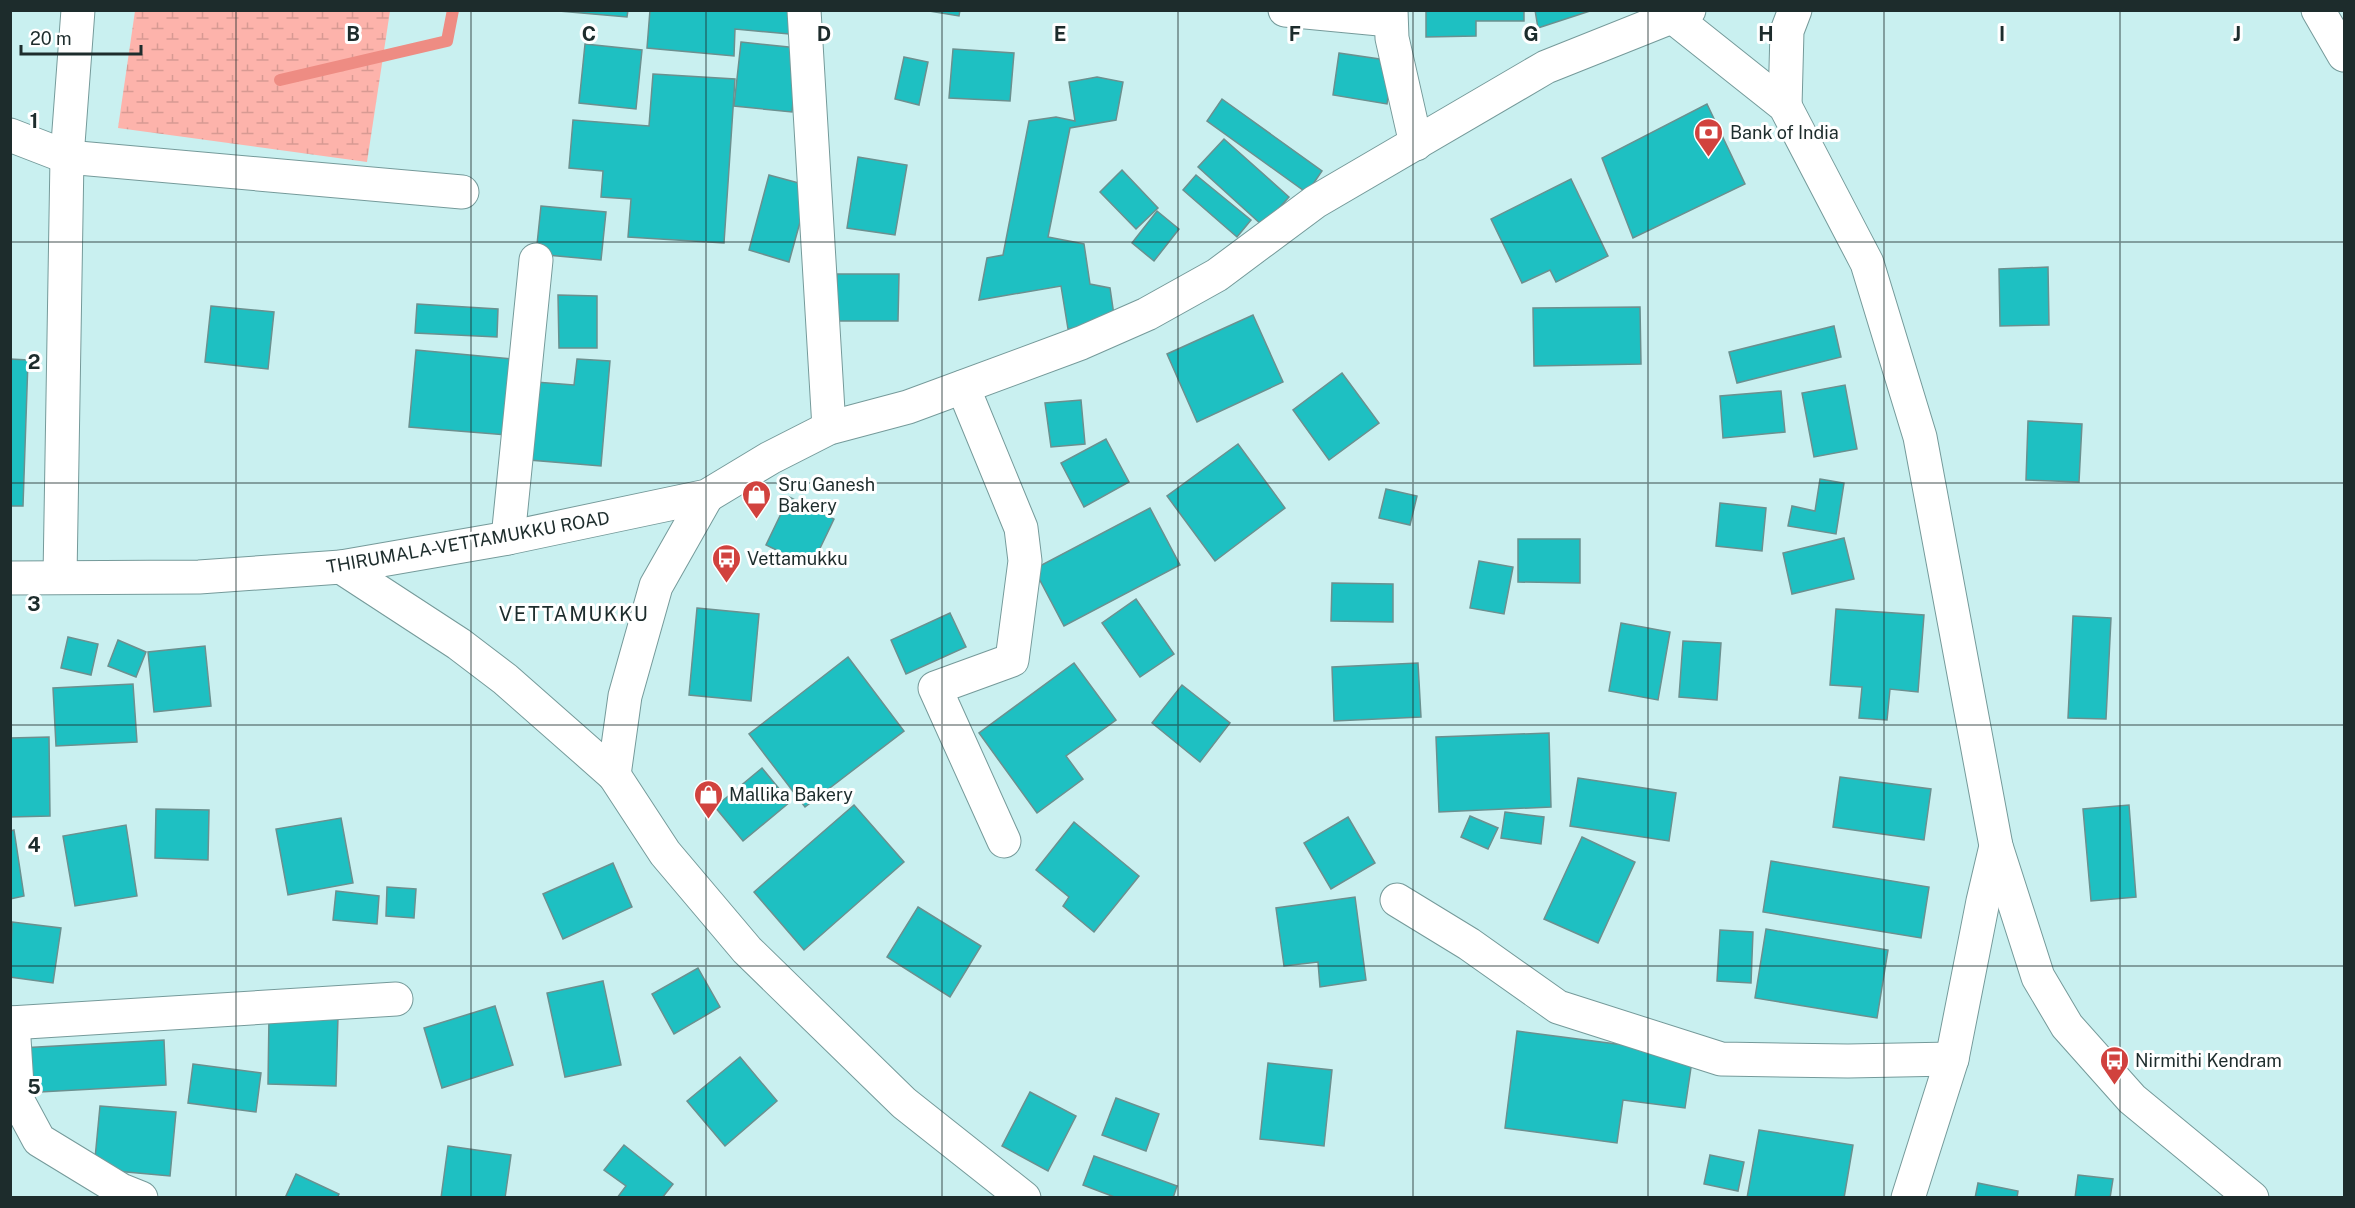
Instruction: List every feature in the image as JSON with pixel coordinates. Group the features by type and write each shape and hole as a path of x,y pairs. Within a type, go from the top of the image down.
{"street":[{"path":"60,577 67,157 78,10"},
{"path":"804,10 830,428"},
{"path":"1285,10 1391,15 1392,38 1416,144"},
{"path":"1785,106 1787,31 1795,10"},
{"path":"2318,10 2344,55"},
{"path":"614,775 626,696 656,586 707,496 770,458 830,428 908,407 1081,343 1147,314 1217,275 1315,202 1546,67 1681,14 1785,106 1867,263 1920,436 1996,846 2038,977 2067,1026 2132,1098 2252,1197"},
{"path":"10,135 67,157 462,192"},
{"path":"508,538 536,260"},
{"path":"963,387 1020,528 1025,561 1012,660 935,688 1004,841"},
{"name":"THIRUMALA-VETTAMUKKU ROAD","path":"10,578 199,577 341,567 508,538 707,496"},
{"path":"341,567 505,679 614,775 664,853 747,950 904,1103 1024,1197"},
{"path":"1908,1197 1952,1059 1996,846"},
{"path":"1397,900 1469,944 1558,1007 1721,1059 1848,1061 1952,1059"},
{"path":"141,1197 121,1190 39,1140 18,1101 12,1023 396,999"}],"green space":[{"path":"135,11 390,11 367,162 118,128"}],"building":[{"path":"547,10 628,10 627,17"},
{"path":"650,10 791,10 789,34 735,29 734,56 647,48"},
{"path":"923,10 960,10 959,16"},
{"path":"1426,10 1524,10 1524,21 1476,21 1476,36 1426,37"},
{"path":"1535,10 1593,10 1538,28"},
{"path":"741,42 798,48 792,112 734,106"},
{"path":"585,44 642,50 636,109 579,103"},
{"path":"953,49 1014,53 1010,101 949,98"},
{"path":"1339,53 1393,61 1387,104 1333,95"},
{"path":"904,57 928,62 919,105 895,99"},
{"path":"653,74 735,79 724,243 628,237 631,199 601,197 603,171 569,168 573,120 649,126"},
{"path":"1097,77 1123,82 1116,120 1070,128 1048,237 1084,244 1090,284 1110,288 1115,322 1068,329 1061,286 979,300 987,258 1003,255 1029,121 1056,117 1075,121 1069,82"},
{"path":"1222,99 1322,171 1307,193 1207,121"},
{"path":"1707,104 1745,184 1633,238 1602,158"},
{"path":"1224,139 1289,197 1263,226 1198,167"},
{"path":"858,157 907,165 895,235 847,228"},
{"path":"1122,170 1158,208 1136,229 1100,192"},
{"path":"769,175 810,186 789,262 749,250"},
{"path":"1196,175 1251,220 1237,237 1183,190"},
{"path":"1571,179 1608,256 1556,282 1550,270 1522,283 1491,219"},
{"path":"541,206 606,212 601,260 536,254"},
{"path":"1157,211 1179,229 1154,261 1132,243"},
{"path":"2048,267 2049,325 2000,326 1999,269"},
{"path":"837,274 899,274 898,321 837,321"},
{"path":"558,295 597,296 597,348 559,348"},
{"path":"417,304 498,309 497,337 415,333"},
{"path":"211,306 274,312 268,369 205,362"},
{"path":"1640,307 1641,364 1534,366 1533,308"},
{"path":"1253,315 1283,382 1197,422 1167,354"},
{"path":"1834,326 1841,357 1737,383 1729,352"},
{"path":"416,350 512,359 507,435 409,427"},
{"path":"10,359 28,360 23,506 10,506"},
{"path":"577,359 610,361 601,466 529,460 536,382 574,385"},
{"path":"1342,373 1379,423 1329,460 1293,410"},
{"path":"1845,385 1857,449 1814,457 1802,393"},
{"path":"1781,391 1785,432 1723,438 1720,396"},
{"path":"1081,400 1085,444 1051,447 1045,403"},
{"path":"2028,421 2082,424 2079,482 2026,480"},
{"path":"1106,439 1129,482 1084,507 1061,463"},
{"path":"1238,444 1285,508 1215,561 1167,496"},
{"path":"1820,479 1844,483 1836,534 1788,526 1792,506 1815,511"},
{"path":"1386,489 1417,496 1410,525 1379,518"},
{"path":"789,497 834,519 811,567 766,545"},
{"path":"1720,503 1766,508 1762,551 1716,546"},
{"path":"1150,508 1180,565 1064,626 1034,569"},
{"path":"1844,538 1854,579 1792,594 1783,553"},
{"path":"1518,539 1580,539 1580,583 1518,582"},
{"path":"1479,561 1513,567 1504,614 1470,608"},
{"path":"1332,583 1393,584 1393,622 1331,621"},
{"path":"1136,599 1174,654 1140,677 1102,623"},
{"path":"697,608 759,614 751,701 689,695"},
{"path":"1836,609 1924,615 1918,692 1890,689 1887,720 1859,718 1862,687 1830,685"},
{"path":"950,613 966,647 906,674 891,640"},
{"path":"2073,616 2111,618 2106,719 2068,718"},
{"path":"1621,623 1670,632 1658,700 1609,691"},
{"path":"68,637 98,644 91,675 61,668"},
{"path":"118,640 146,652 136,677 108,666"},
{"path":"1683,641 1721,643 1717,700 1679,697"},
{"path":"205,646 211,706 154,712 148,652"},
{"path":"848,657 904,731 805,807 749,734"},
{"path":"1074,663 1116,720 1066,756 1083,779 1037,813 979,733"},
{"path":"1418,663 1421,717 1334,721 1332,667"},
{"path":"133,684 137,742 56,746 53,688"},
{"path":"1182,685 1230,723 1200,762 1152,723"},
{"path":"1549,733 1551,807 1439,812 1436,737"},
{"path":"49,737 50,816 10,817 10,738"},
{"path":"762,768 790,802 743,841 715,807"},
{"path":"1840,777 1931,789 1924,840 1833,827"},
{"path":"1578,778 1676,793 1669,841 1570,826"},
{"path":"854,805 904,862 804,950 754,892"},
{"path":"2129,805 2136,897 2091,901 2083,809"},
{"path":"156,809 209,810 208,860 155,858"},
{"path":"1505,812 1544,817 1541,844 1501,838"},
{"path":"1470,816 1498,828 1488,849 1461,837"},
{"path":"1348,817 1375,863 1331,889 1304,843"},
{"path":"341,818 353,883 288,895 276,829"},
{"path":"1074,822 1139,876 1094,932 1063,906 1069,897 1036,870"},
{"path":"126,825 137,896 75,906 63,836"},
{"path":"14,830 24,896 10,899 10,831"},
{"path":"1582,837 1635,862 1598,943 1544,919"},
{"path":"1771,861 1929,887 1921,938 1763,912"},
{"path":"613,863 632,907 563,939 543,894"},
{"path":"387,887 416,889 414,918 386,916"},
{"path":"336,891 379,896 377,924 333,920"},
{"path":"1355,897 1366,980 1320,987 1318,962 1284,966 1276,908"},
{"path":"918,907 981,946 950,997 887,957"},
{"path":"12,922 61,928 53,983 10,977"},
{"path":"1766,929 1888,950 1877,1018 1755,998"},
{"path":"1720,930 1753,932 1751,983 1717,981"},
{"path":"698,968 720,1007 674,1034 652,994"},
{"path":"603,981 621,1065 565,1077 547,993"},
{"path":"495,1006 513,1065 442,1088 424,1028"},
{"path":"269,1016 338,1017 336,1086 268,1084"},
{"path":"1517,1031 1693,1054 1685,1108 1623,1100 1617,1143 1505,1128"},
{"path":"164,1040 166,1085 22,1093 20,1048"},
{"path":"740,1057 777,1101 725,1146 687,1101"},
{"path":"1268,1063 1332,1070 1324,1146 1260,1139"},
{"path":"193,1064 261,1073 256,1112 188,1103"},
{"path":"1030,1092 1076,1116 1048,1171 1002,1146"},
{"path":"1116,1098 1159,1114 1146,1151 1102,1135"},
{"path":"100,1106 176,1112 170,1176 94,1169"},
{"path":"1759,1130 1853,1145 1844,1198 1747,1198"},
{"path":"624,1145 673,1184 662,1198 617,1198 626,1186 604,1170"},
{"path":"448,1146 511,1155 505,1198 441,1198"},
{"path":"1710,1155 1744,1162 1738,1191 1704,1184"},
{"path":"1094,1156 1177,1186 1173,1198 1117,1198 1083,1185"},
{"path":"296,1174 339,1194 337,1198 285,1198"},
{"path":"2078,1175 2113,1179 2110,1198 2075,1198"},
{"path":"1978,1183 2018,1191 2017,1198 1975,1198"}],"waterway":[{"path":"280,80 447,41 453,10"}],"place":[{"name":"Bank of India","path":"1709,158"},
{"name":"Sru Ganesh Bakery","path":"757,520"},
{"name":"Vettamukku","path":"726,584"},
{"name":"Mallika Bakery","path":"708,820"},
{"name":"Nirmithi Kendram","path":"2114,1086"}],"district":[{"name":"VETTAMUKKU","path":"574,614"}]}
